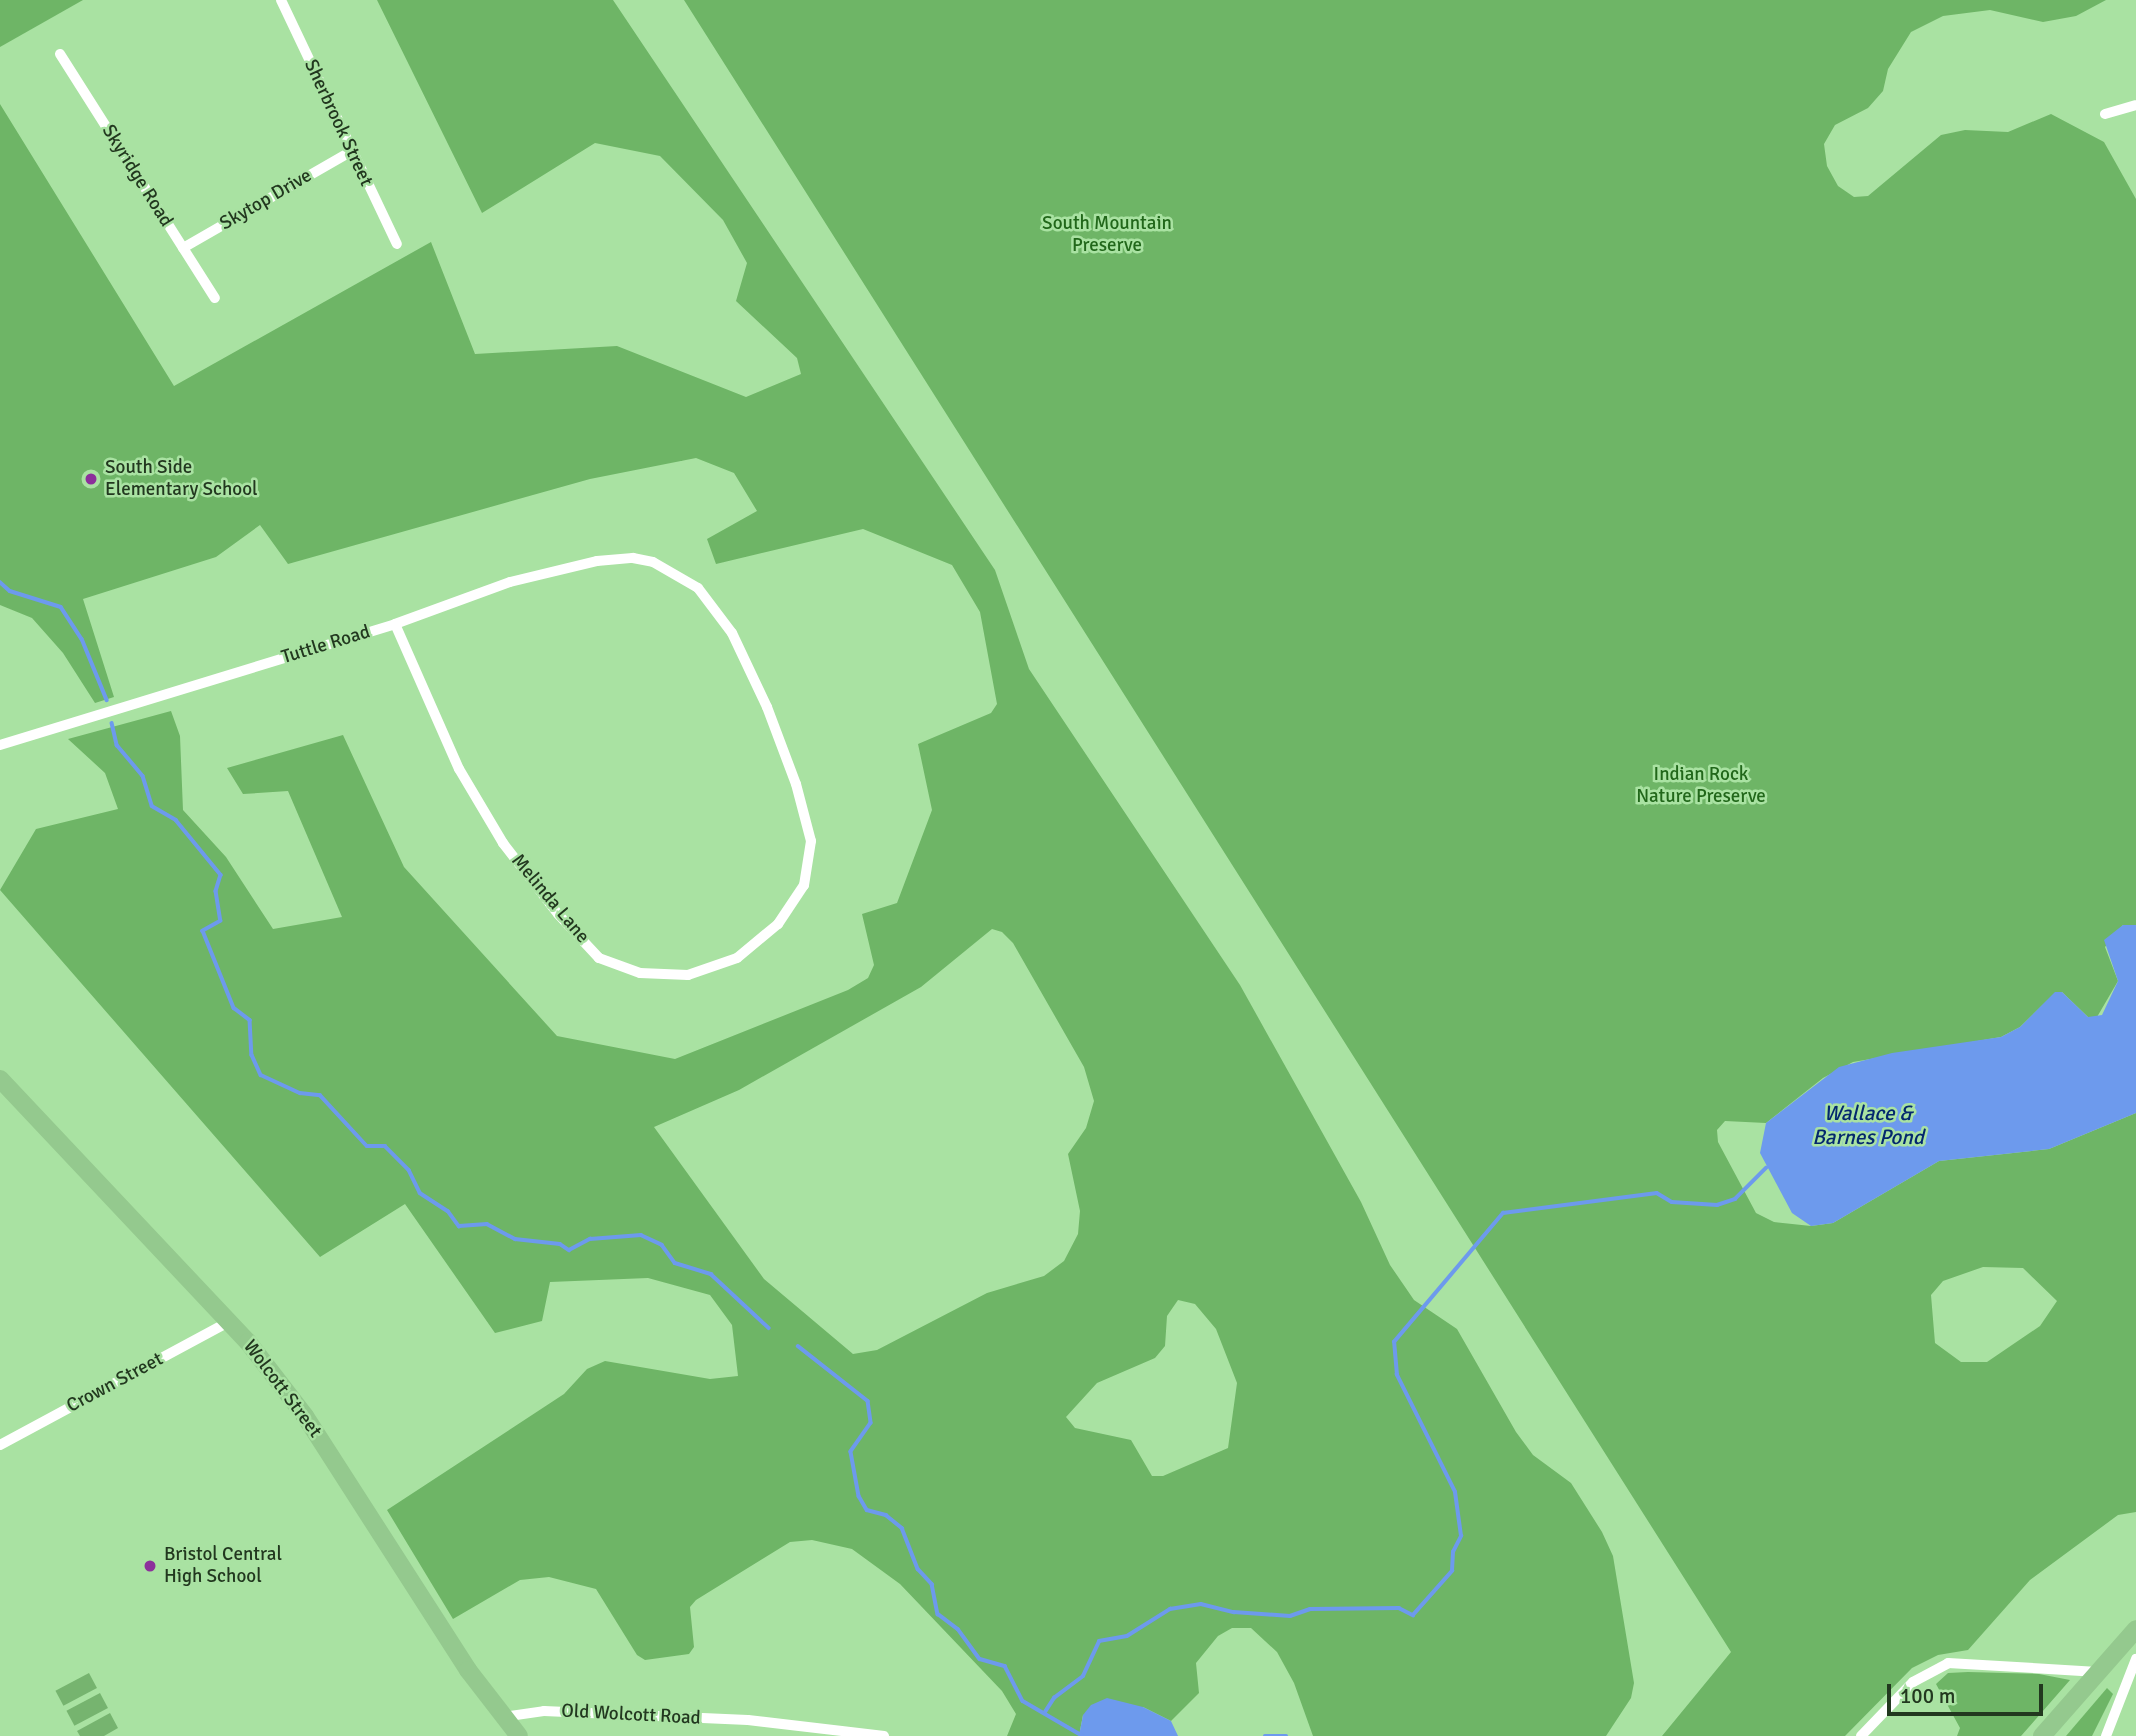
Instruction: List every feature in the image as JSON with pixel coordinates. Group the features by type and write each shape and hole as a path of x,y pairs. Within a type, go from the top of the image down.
{"main road":[{"name":"Wolcott Street","path":"0,1079 230,1321 300,1410 468,1670 519,1736"},
{"path":"2042,1736 2136,1629"}],"street":[{"name":"Sherbrook Street","path":"281,0 350,152 397,244"},
{"name":"Skyridge Road","path":"60,54 215,298"},
{"path":"2105,114 2136,105"},
{"name":"Skytop Drive","path":"183,248 350,152"},
{"name":"Tuttle Road","path":"0,745 395,624 510,582 597,561 633,558 653,562"},
{"name":"Melinda Lane","path":"395,624 459,769 503,843 558,914 599,958 640,973 688,975 737,958 778,924 804,886 811,841 796,784 732,633 698,588 653,562"},
{"name":"Crown Street","path":"0,1445 230,1321"},
{"path":"2106,1736 2136,1659"},
{"path":"1861,1736 1913,1682 1948,1663 2098,1672"},
{"name":"Old Wolcott Road","path":"503,1717 544,1712 748,1720 884,1736"}],"green space":[{"path":"0,0 83,0 0,47"},
{"path":"377,0 613,0 995,570 1029,669 1240,985 1361,1202 1390,1265 1414,1300 1457,1329 1516,1432 1533,1455 1571,1483 1602,1532 1613,1556 1634,1683 1631,1698 1606,1736 1313,1736 1294,1683 1277,1652 1251,1628 1232,1628 1218,1636 1196,1663 1199,1693 1171,1721 1143,1707 1083,1715 1079,1736 1007,1736 1016,1714 1002,1691 900,1584 852,1549 812,1540 790,1542 696,1600 690,1607 694,1647 689,1654 645,1660 637,1655 596,1589 549,1577 520,1580 453,1619 387,1510 564,1394 587,1369 605,1361 710,1379 738,1376 732,1325 710,1295 648,1278 550,1282 542,1321 495,1333 405,1204 320,1257 0,890 36,829 118,809 105,773 68,739 171,711 180,736 183,810 226,857 273,929 342,917 288,791 243,794 227,768 343,735 404,867 557,1036 675,1059 848,990 868,978 874,965 862,914 897,903 932,810 918,744 991,713 997,704 980,612 952,565 863,529 716,564 707,539 757,511 734,473 696,458 590,479 288,564 260,525 216,557 83,599 114,697 95,703 63,653 32,618 0,605 0,104 174,386 431,242 475,354 617,346 746,397 801,374 797,358 736,301 747,263 723,220 660,156 595,143 482,213","holes":["992,929 1002,932 1013,943 1084,1067 1094,1101 1086,1128 1068,1154 1080,1211 1078,1234 1064,1261 1044,1276 987,1293 877,1350 853,1354 764,1279 654,1127 739,1090 921,987","1178,1300 1195,1304 1216,1329 1237,1383 1228,1448 1163,1476 1152,1476 1131,1440 1075,1428 1066,1417 1097,1383 1155,1358 1165,1346 1167,1316"]},
{"name":"Indian Rock Nature Preserve","path":"684,0 2106,0 2076,16 2043,22 1990,10 1943,16 1911,32 1888,69 1883,91 1868,108 1835,125 1824,144 1827,166 1838,186 1854,197 1868,196 1941,135 1965,130 2008,132 2051,114 2104,142 2136,199 2136,925 2123,925 2105,947 2118,981 2097,1017 2088,1017 2062,992 2056,992 2020,1027 2001,1037 1853,1062 1823,1078 1766,1123 1725,1121 1717,1130 1718,1142 1756,1213 1774,1222 1811,1226 1833,1223 1939,1161 2049,1149 2136,1113 2136,1512 2118,1515 2030,1580 1968,1650 1938,1655 1912,1668 1845,1736 1662,1736 1731,1652","holes":["1983,1267 2023,1268 2057,1301 2040,1326 1987,1362 1961,1362 1935,1343 1931,1295 1943,1281"]},
{"path":"89,1673 97,1688 63,1706 55,1691"},
{"path":"1948,1673 2039,1674 2070,1680 2021,1736 1957,1736 1960,1728 1936,1684"},
{"path":"2107,1688 2113,1694 2092,1736 2066,1736"},
{"path":"100,1693 108,1708 74,1726 66,1711"},
{"path":"110,1713 118,1728 104,1736 80,1736 77,1731"}],"water":[{"name":"Wallace & Barnes Pond","path":"2123,925 2136,925 2136,1113 2049,1149 1939,1161 1833,1223 1811,1226 1792,1213 1760,1153 1766,1123 1839,1067 1892,1053 2001,1037 2020,1027 2055,992 2062,992 2088,1017 2102,1015 2118,981 2104,940"},
{"path":"1107,1698 1143,1707 1171,1721 1178,1736 1079,1736 1083,1715 1091,1705"}],"waterway":[{"path":"0,582 10,591 61,607 82,639 107,700"},
{"path":"112,723 117,745 143,776 152,806 176,820 221,875 216,891 221,921 203,931 234,1008 250,1020 252,1055 261,1075 300,1093 320,1095 367,1146 385,1146 409,1170 420,1193 448,1211 459,1226 487,1224 515,1239 560,1244 569,1250 590,1239 641,1235 662,1245 675,1263 711,1274 769,1328"},
{"path":"1045,1712 1054,1698 1083,1676 1099,1641 1127,1636 1170,1609 1201,1604 1234,1612 1290,1616 1310,1609 1399,1608 1413,1615 1452,1571 1453,1552 1461,1536 1455,1492 1397,1375 1394,1342 1503,1213 1657,1193 1672,1202 1717,1205 1735,1199 1766,1168"},
{"path":"798,1346 868,1401 871,1423 851,1452 859,1496 867,1510 886,1515 902,1528 918,1569 932,1584 938,1614 958,1629 980,1659 1005,1666 1023,1701 1083,1736"},
{"path":"1265,1736 1286,1736"}],"place":[{"name":"South Side Elementary School","path":"91,479"},
{"name":"Bristol Central High School","path":"150,1566"}],"park label":[{"name":"South Mountain Preserve","path":"1107,235"}]}
